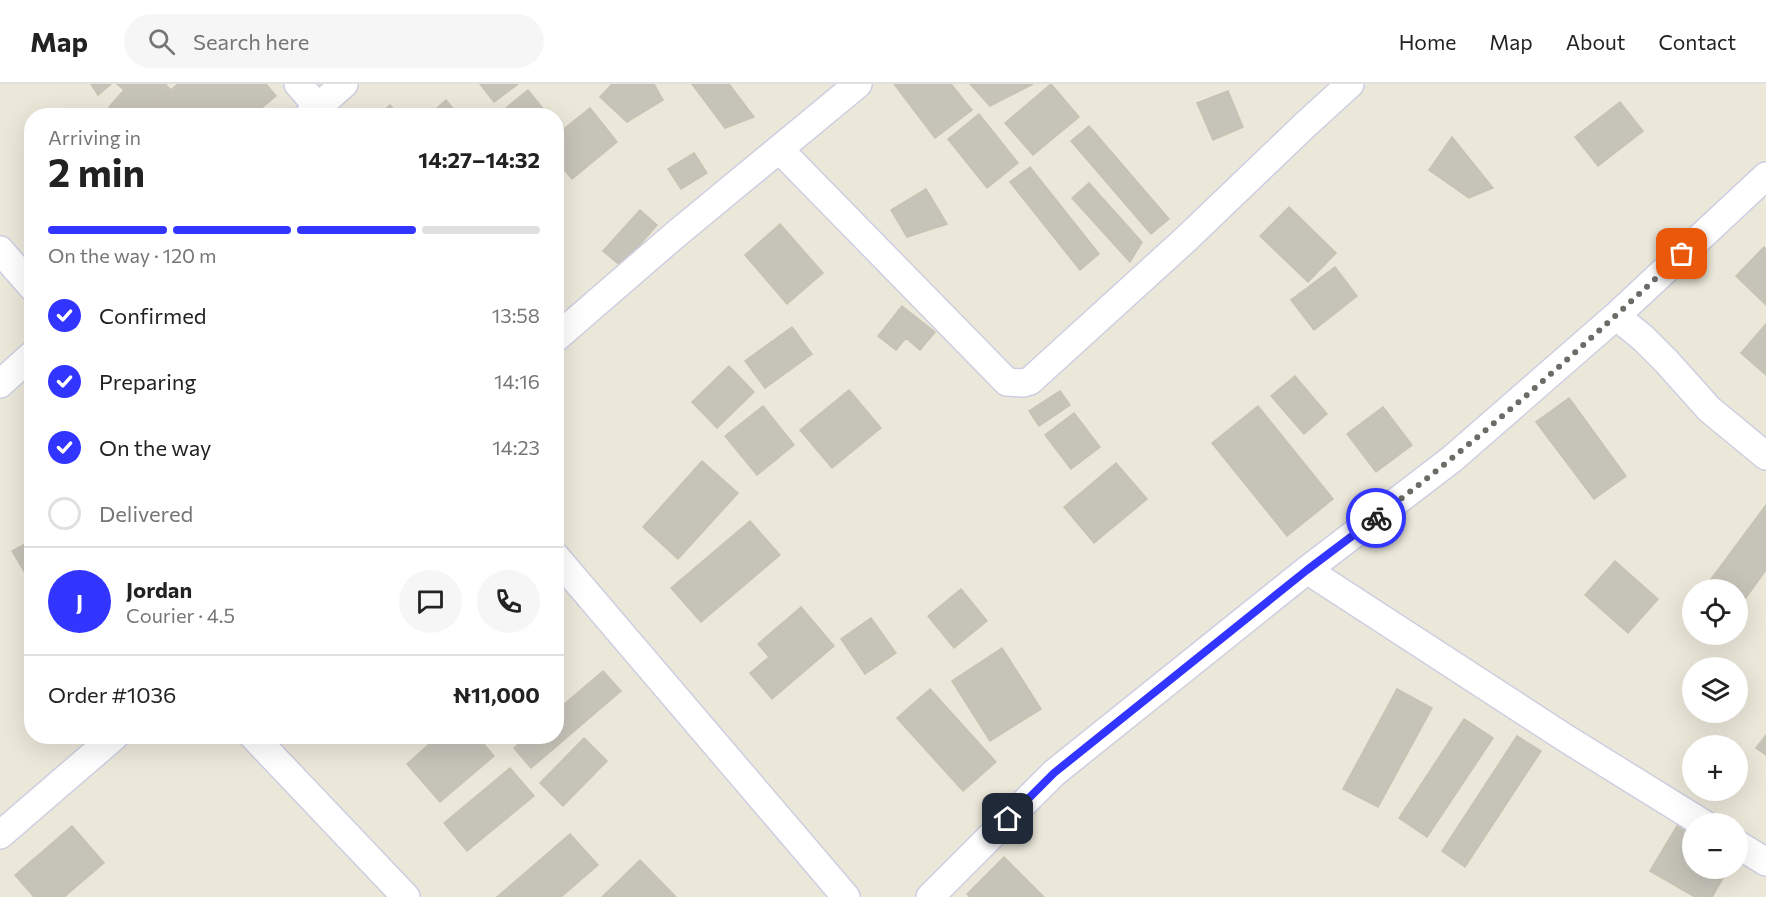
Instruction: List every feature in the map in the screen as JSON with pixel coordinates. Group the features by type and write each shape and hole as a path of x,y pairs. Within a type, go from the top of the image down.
{"street":[{"path":"298,84 311,108"},
{"path":"316,108 344,84"},
{"path":"564,331 675,235 858,84"},
{"path":"779,149 1007,382 1023,383 1030,381 1185,240 1350,84"},
{"path":"930,897 1054,773 1307,570 1452,459 1616,316 1766,176"},
{"path":"0,250 24,278"},
{"path":"1616,316 1643,338 1709,409 1766,456"},
{"path":"0,384 24,362"},
{"path":"564,566 846,897"},
{"path":"1307,570 1567,739 1686,813"},
{"path":"0,835 106,744"},
{"path":"261,744 406,897"},
{"path":"1748,851 1766,862"}],"building":[{"path":"91,84 111,84 98,95"},
{"path":"117,84 165,84 171,90 150,108 110,108 124,90"},
{"path":"178,84 266,84 276,96 262,108 150,108"},
{"path":"480,84 518,84 494,102"},
{"path":"612,84 654,84 663,100 627,122 600,97"},
{"path":"692,84 729,84 754,117 725,128"},
{"path":"894,84 951,84 972,110 935,138"},
{"path":"970,84 1033,84 990,106"},
{"path":"1051,84 1079,117 1033,155 1005,123"},
{"path":"528,90 543,108 508,108"},
{"path":"1228,91 1243,127 1213,140 1197,103"},
{"path":"446,100 452,108 437,108"},
{"path":"1620,102 1643,131 1598,166 1575,137"},
{"path":"590,108 617,142 572,179 564,170 564,129"},
{"path":"979,114 1018,163 987,188 948,139"},
{"path":"1089,126 1169,219 1151,234 1071,141"},
{"path":"1452,137 1493,188 1469,198 1429,170"},
{"path":"694,153 707,173 681,189 668,169"},
{"path":"1030,167 1099,254 1080,270 1010,182"},
{"path":"1089,183 1142,242 1130,262 1072,198"},
{"path":"926,189 947,224 907,237 891,210"},
{"path":"1289,207 1336,253 1308,282 1260,236"},
{"path":"640,210 657,225 621,266 603,251"},
{"path":"780,224 823,273 787,304 745,255"},
{"path":"1764,247 1766,249 1766,305 1736,276"},
{"path":"1335,267 1357,296 1314,330 1291,300"},
{"path":"902,306 935,332 920,350 906,338 896,350 878,336"},
{"path":"1766,324 1766,375 1741,353"},
{"path":"792,327 812,354 765,388 745,361"},
{"path":"729,366 754,392 717,428 692,402"},
{"path":"1295,376 1327,414 1304,434 1271,396"},
{"path":"849,390 881,428 832,468 800,430"},
{"path":"1060,391 1070,405 1039,426 1029,411"},
{"path":"1569,398 1626,476 1594,499 1536,422"},
{"path":"763,406 794,445 757,475 725,436"},
{"path":"1258,406 1333,499 1287,536 1212,443"},
{"path":"1383,407 1412,445 1376,472 1347,434"},
{"path":"1074,413 1100,447 1071,469 1045,435"},
{"path":"702,461 738,493 678,559 643,527"},
{"path":"1116,463 1147,499 1094,543 1064,507"},
{"path":"1766,505 1766,570 1748,595 1748,579 1711,579"},
{"path":"750,521 780,555 701,622 671,588"},
{"path":"24,544 24,571 12,551"},
{"path":"1615,561 1658,599 1628,633 1585,595"},
{"path":"961,589 987,621 954,648 928,616"},
{"path":"801,607 834,646 772,699 750,673 769,657 758,644"},
{"path":"871,618 896,653 865,674 841,639"},
{"path":"1002,648 1041,709 990,741 952,681"},
{"path":"603,671 621,691 564,740 564,704"},
{"path":"930,689 996,762 963,791 897,718"},
{"path":"1397,689 1432,708 1378,807 1343,789"},
{"path":"1464,719 1493,738 1427,837 1399,818"},
{"path":"1766,735 1766,755 1756,748"},
{"path":"1517,736 1541,751 1465,867 1442,851"},
{"path":"584,738 607,761 563,806 540,783"},
{"path":"429,744 484,744 494,756 440,802 407,764"},
{"path":"518,744 559,744 531,768 514,748"},
{"path":"510,768 534,796 467,851 444,823"},
{"path":"72,826 104,863 64,897 34,897 15,875"},
{"path":"1677,826 1682,829 1682,879 1723,879 1712,897 1695,897 1650,871"},
{"path":"570,834 598,865 561,897 497,897"},
{"path":"1004,857 1044,897 970,897 967,894"},
{"path":"640,860 676,897 602,897"}],"way so far":[{"path":"1376,518 1452,459 1616,316 1682,254"}],"route":[{"path":"1008,819 1054,773 1307,570 1376,518"}]}
